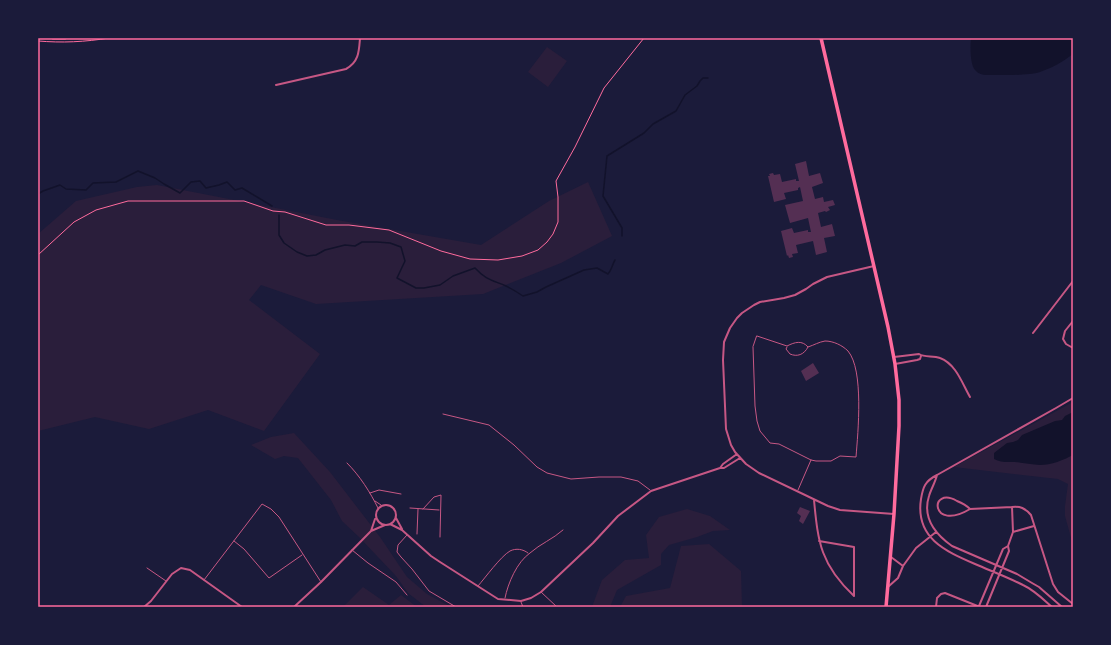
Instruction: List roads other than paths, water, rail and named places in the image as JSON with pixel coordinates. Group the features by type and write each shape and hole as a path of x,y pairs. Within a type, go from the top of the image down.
{"main road":[{"path":"53,38 65,38"},
{"path":"821,38 874,266 895,364 899,400 899,426 894,514 886,607"}],"street":[{"path":"276,85 350,67 359,56 360,38"},
{"path":"874,266 827,277 795,295 760,302 742,313 733,323 724,342 723,360 726,429 731,445 737,454 752,469 759,473 814,500 840,510 894,514"},
{"path":"1033,333 1073,281"},
{"path":"1073,321 1065,331 1063,339 1066,344 1073,348"},
{"path":"894,357 918,354 921,356 933,356 940,358 955,370 970,397"},
{"path":"895,364 917,360 920,359 921,356"},
{"path":"1052,607 1028,587 939,546 927,532 922,518 921,500 924,487 929,479 1073,398"},
{"path":"720,468 737,454"},
{"path":"390,524 402,530 431,556 498,599 521,602 540,592 593,543 618,516 652,491 720,468 724,468 740,458"},
{"path":"937,475 929,496 927,507 930,523 942,540 952,546 1016,574 1032,583 1062,607"},
{"path":"970,510 953,498 948,497 941,499 937,506 940,513 948,516 965,513 970,510 1012,507 1023,508 1027,511 1031,515 1053,584 1058,592 1073,604"},
{"path":"814,500 817,528 819,541 821,548 831,571 841,584 854,596 854,547 819,541"},
{"path":"371,531 378,508 381,505 387,504 392,506 402,530"},
{"path":"986,607 1009,551 1008,546 1013,532 1012,507"},
{"path":"376,518 380,523 385,525"},
{"path":"294,607 371,531 394,522 396,518"},
{"path":"1013,532 1034,526"},
{"path":"888,587 898,578 903,566 916,548 936,532"},
{"path":"936,607 937,598 941,594 945,593 980,607 1003,549 1008,546"},
{"path":"890,556 903,566"},
{"path":"144,607 172,574 181,568 190,570 242,607"}],"lane":[{"path":"787,346 786,349 790,354 797,356 804,353 808,347 827,341 838,344 847,351 852,358 855,367 859,401 856,457 840,456 831,461 811,460 779,444 770,443 760,431 755,406 753,348 757,336 787,346 797,342 806,344 808,347"},
{"path":"443,414 489,425 514,445 537,467 547,473 571,479 621,477 638,481 652,491"},
{"path":"797,491 811,460"},
{"path":"347,463 359,476 378,508"},
{"path":"369,493 379,490 402,494"},
{"path":"423,509 434,497 441,495 440,537"},
{"path":"374,501 381,505"},
{"path":"204,580 262,504 271,509 279,517 321,582"},
{"path":"410,508 440,510"},
{"path":"417,534 418,509"},
{"path":"505,600 506,591 521,562 529,553 564,530"},
{"path":"407,534 398,545 397,552 429,591 456,607"},
{"path":"234,540 244,549 269,578 303,554"},
{"path":"352,550 396,582 407,595"},
{"path":"478,586 503,557 511,551 520,550 529,553"},
{"path":"147,568 166,581"},
{"path":"540,592 556,607"},
{"path":"521,602 522,607"}],"waterway":[{"path":"622,236 622,228 603,196 607,156 644,133 653,124 676,111 685,95 697,86 703,78 708,78"},
{"path":"38,194 60,185 66,189 86,190 93,183 116,182 138,171 155,178 180,193 191,182 200,181 206,188 227,182 235,190 242,188 272,206"},
{"path":"279,215 279,235 284,243 297,252 307,256 316,255 325,250 345,245 355,246 362,242 390,243 401,247 405,261 397,278 416,288 440,285 453,276 475,268 486,277 523,296 537,292 584,270 597,268 608,274 615,260"}]}
